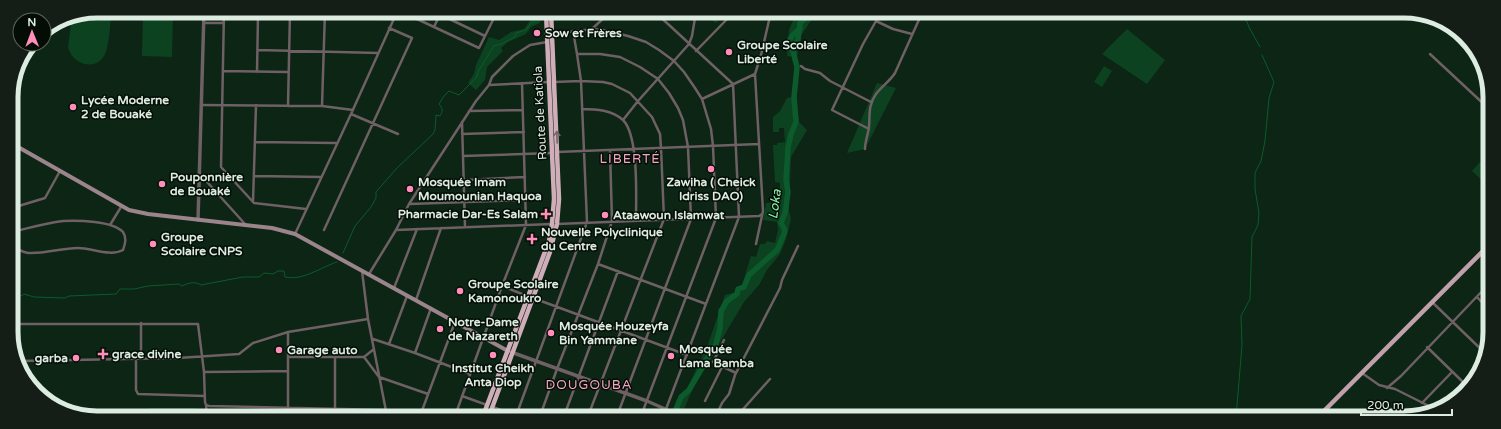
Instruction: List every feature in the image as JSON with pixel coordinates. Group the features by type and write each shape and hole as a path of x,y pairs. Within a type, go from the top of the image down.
{"highway":[{"name":"Route de Katiola","path":"547,18 550,35 547,42 552,82"},
{"name":"Route de Katiola","path":"491,411 510,351 555,224 555,152 550,35 551,18"},
{"name":"Route de Katiola","path":"485,411 510,351"}],"main road":[{"path":"18,146 128,210 148,214 284,230 295,234 510,351"},
{"path":"1324,411 1483,251"}],"street":[{"path":"198,220 204,18"},
{"path":"224,18 221,167 254,203 306,209"},
{"path":"257,72 258,18"},
{"path":"288,106 290,18"},
{"path":"295,234 394,19 324,18 322,106"},
{"path":"415,18 479,48 494,18"},
{"path":"434,27 438,18"},
{"path":"450,18 485,36"},
{"path":"593,29 605,18"},
{"path":"661,18 733,84 739,217 666,409"},
{"path":"623,120 689,44 695,18"},
{"path":"696,51 729,18"},
{"path":"756,244 763,214 755,74 770,18"},
{"path":"865,149 865,138 869,129 868,115 871,102 879,90 895,73 920,18"},
{"path":"869,129 832,110 876,20 893,29 912,34"},
{"path":"204,22 224,23"},
{"path":"324,230 412,38 389,28"},
{"path":"550,35 593,29 628,36 646,42 674,61 684,72 702,99 709,123 713,146 716,218 644,411"},
{"path":"518,411 587,222 581,81 578,54 573,31"},
{"path":"369,274 410,204 462,122 489,85 492,77 513,56 530,45 547,42"},
{"path":"258,50 378,53"},
{"path":"578,54 600,54 620,57 640,67 658,79 678,108 683,120 688,147 691,219 619,411"},
{"path":"1430,54 1483,103"},
{"path":"800,66 810,71 820,73 830,81 871,102"},
{"path":"223,71 288,72"},
{"path":"702,99 755,74"},
{"path":"489,85 581,81 612,84 630,94 638,101 652,117 660,134 664,219 590,411"},
{"path":"457,411 502,286 526,225 522,83"},
{"path":"202,105 322,106 353,110"},
{"path":"253,202 256,105"},
{"path":"582,109 604,111 623,120 629,131 634,149 636,220"},
{"path":"470,111 522,110"},
{"path":"351,114 398,134"},
{"path":"462,122 465,227"},
{"path":"462,134 524,132"},
{"path":"255,142 336,143"},
{"path":"463,156 759,144"},
{"path":"542,411 598,264 612,221 610,150"},
{"path":"18,206 45,198 60,171"},
{"path":"199,173 246,225"},
{"path":"254,176 321,177"},
{"path":"424,182 525,177"},
{"path":"410,204 526,200"},
{"path":"110,225 121,207"},
{"path":"396,230 739,217 759,216 763,214"},
{"path":"18,231 65,221 82,221 110,225 122,232 125,237 126,244 123,250 119,252 78,248 29,253 18,249"},
{"path":"416,300 441,228"},
{"path":"394,288 417,229"},
{"path":"718,411 729,394 736,373 780,288 782,280 798,246"},
{"path":"598,264 706,304"},
{"path":"206,404 209,406 288,409 386,410 368,319 362,270"},
{"path":"566,411 618,271"},
{"path":"502,286 687,355"},
{"path":"1387,388 1401,376 1427,347 1483,291"},
{"path":"389,344 408,295"},
{"path":"1477,297 1483,304"},
{"path":"1432,302 1481,350"},
{"path":"415,353 431,308"},
{"path":"23,361 141,359 239,354 253,343 288,332 368,319"},
{"path":"422,411 456,321"},
{"path":"18,324 198,324 204,372 204,396 207,411"},
{"path":"141,324 141,359"},
{"path":"288,332 288,409"},
{"path":"373,340 415,353 470,374"},
{"path":"724,340 713,362 736,373"},
{"path":"1427,347 1464,383"},
{"path":"288,357 364,357 374,349"},
{"path":"510,351 578,377 626,393 670,411"},
{"path":"335,357 335,410"},
{"path":"364,357 380,376 428,394"},
{"path":"136,359 136,390 138,394 204,396"},
{"path":"705,401 722,367"},
{"path":"204,372 288,371"},
{"path":"1422,403 1452,372"},
{"path":"1362,373 1379,385 1395,389 1430,407"},
{"path":"741,411 770,379"},
{"path":"462,396 487,405"},
{"path":"492,407 503,411"}],"green space":[{"path":"111,18 108,45 101,60 91,64 79,62 70,53 68,47 71,23 86,19"},
{"path":"143,18 173,18 172,57 142,56"},
{"path":"540,18 540,23 531,27 526,34 508,42 501,48 503,51 487,67 485,80 476,90 468,83 474,74 476,65 489,37 499,40 511,32 524,29 531,19"},
{"path":"709,18 720,18 716,23"},
{"path":"794,18 813,18 800,37 797,57 787,56 789,30"},
{"path":"1127,29 1165,60 1147,84 1102,54"},
{"path":"1104,66 1112,71 1102,87 1094,82"},
{"path":"877,83 896,88 865,149 847,153"},
{"path":"796,96 799,122 807,130 791,157 789,210 791,219 786,239 780,254 767,270 759,285 744,302 694,386 683,411 674,411 680,396 687,389 708,344 725,295 736,292 742,285 751,256 756,257 760,244 765,244 767,241 775,243 778,230 777,222 763,220 766,203 779,202 780,183 775,182 773,145 785,142 784,128 779,128 779,132 773,132 773,117 780,111 787,98"},
{"path":"1483,159 1483,181 1472,171"},
{"path":"149,408 196,408 196,411 149,411"}],"waterway":[{"name":"Loka","path":"675,411 681,397 689,390 716,344 720,328 721,311 727,301 737,294 738,289 744,287 749,275 777,250 784,234 785,230 781,223 785,213 788,192 786,180 788,148 791,134 796,122 794,97 797,67 793,46 798,40 800,23 806,18"},
{"path":"1245,18 1260,47"},
{"path":"343,253 355,226 371,207 376,198 376,192 396,169 433,134 435,130 436,115 440,116 442,111 439,104 444,96 449,91 459,95 476,78 479,70 494,46 515,37 516,33 526,30 531,23 535,22"},
{"path":"793,50 790,40 800,28"},
{"path":"1236,411 1242,345 1241,316 1250,299 1252,237 1258,225 1259,213 1255,189 1255,173 1261,161 1265,141 1269,98 1274,82 1262,55"},
{"path":"18,296 24,294 34,297 65,298 69,296 116,294 120,289 179,284 182,286 192,283 201,285 243,277 259,277 264,273 273,274 278,271 284,271 285,277 292,278 312,273 337,262"}],"place":[{"name":"Sow et Frères","path":"537,33"},
{"name":"Groupe Scolaire Liberté","path":"729,52"},
{"name":"Lycée Moderne 2 de Bouaké","path":"73,107"},
{"name":"Zawiha ( Cheick Idriss DAO)","path":"711,169"},
{"name":"Pouponnière de Bouaké","path":"162,184"},
{"name":"Mosquée Imam Moumounian Haquoa","path":"410,189"},
{"name":"Pharmacie Dar-Es Salam","path":"546,214"},
{"name":"Ataawoun Islamwat","path":"605,215"},
{"name":"Nouvelle Polyclinique du Centre","path":"532,239"},
{"name":"Groupe Scolaire CNPS","path":"153,244"},
{"name":"Groupe Scolaire Kamonoukro","path":"460,291"},
{"name":"Notre-Dame de Nazareth","path":"440,329"},
{"name":"Mosquée Houzeyfa Bin Yammane","path":"551,333"},
{"name":"Garage auto","path":"279,350"},
{"name":"grace divine","path":"103,354"},
{"name":"Institut Cheikh Anta Diop","path":"493,355"},
{"name":"Mosquée Lama Bamba","path":"671,356"},
{"name":"garba","path":"76,358"}],"district":[{"name":"LIBERTÉ","path":"630,158"},
{"name":"DOUGOUBA","path":"589,384"}]}
